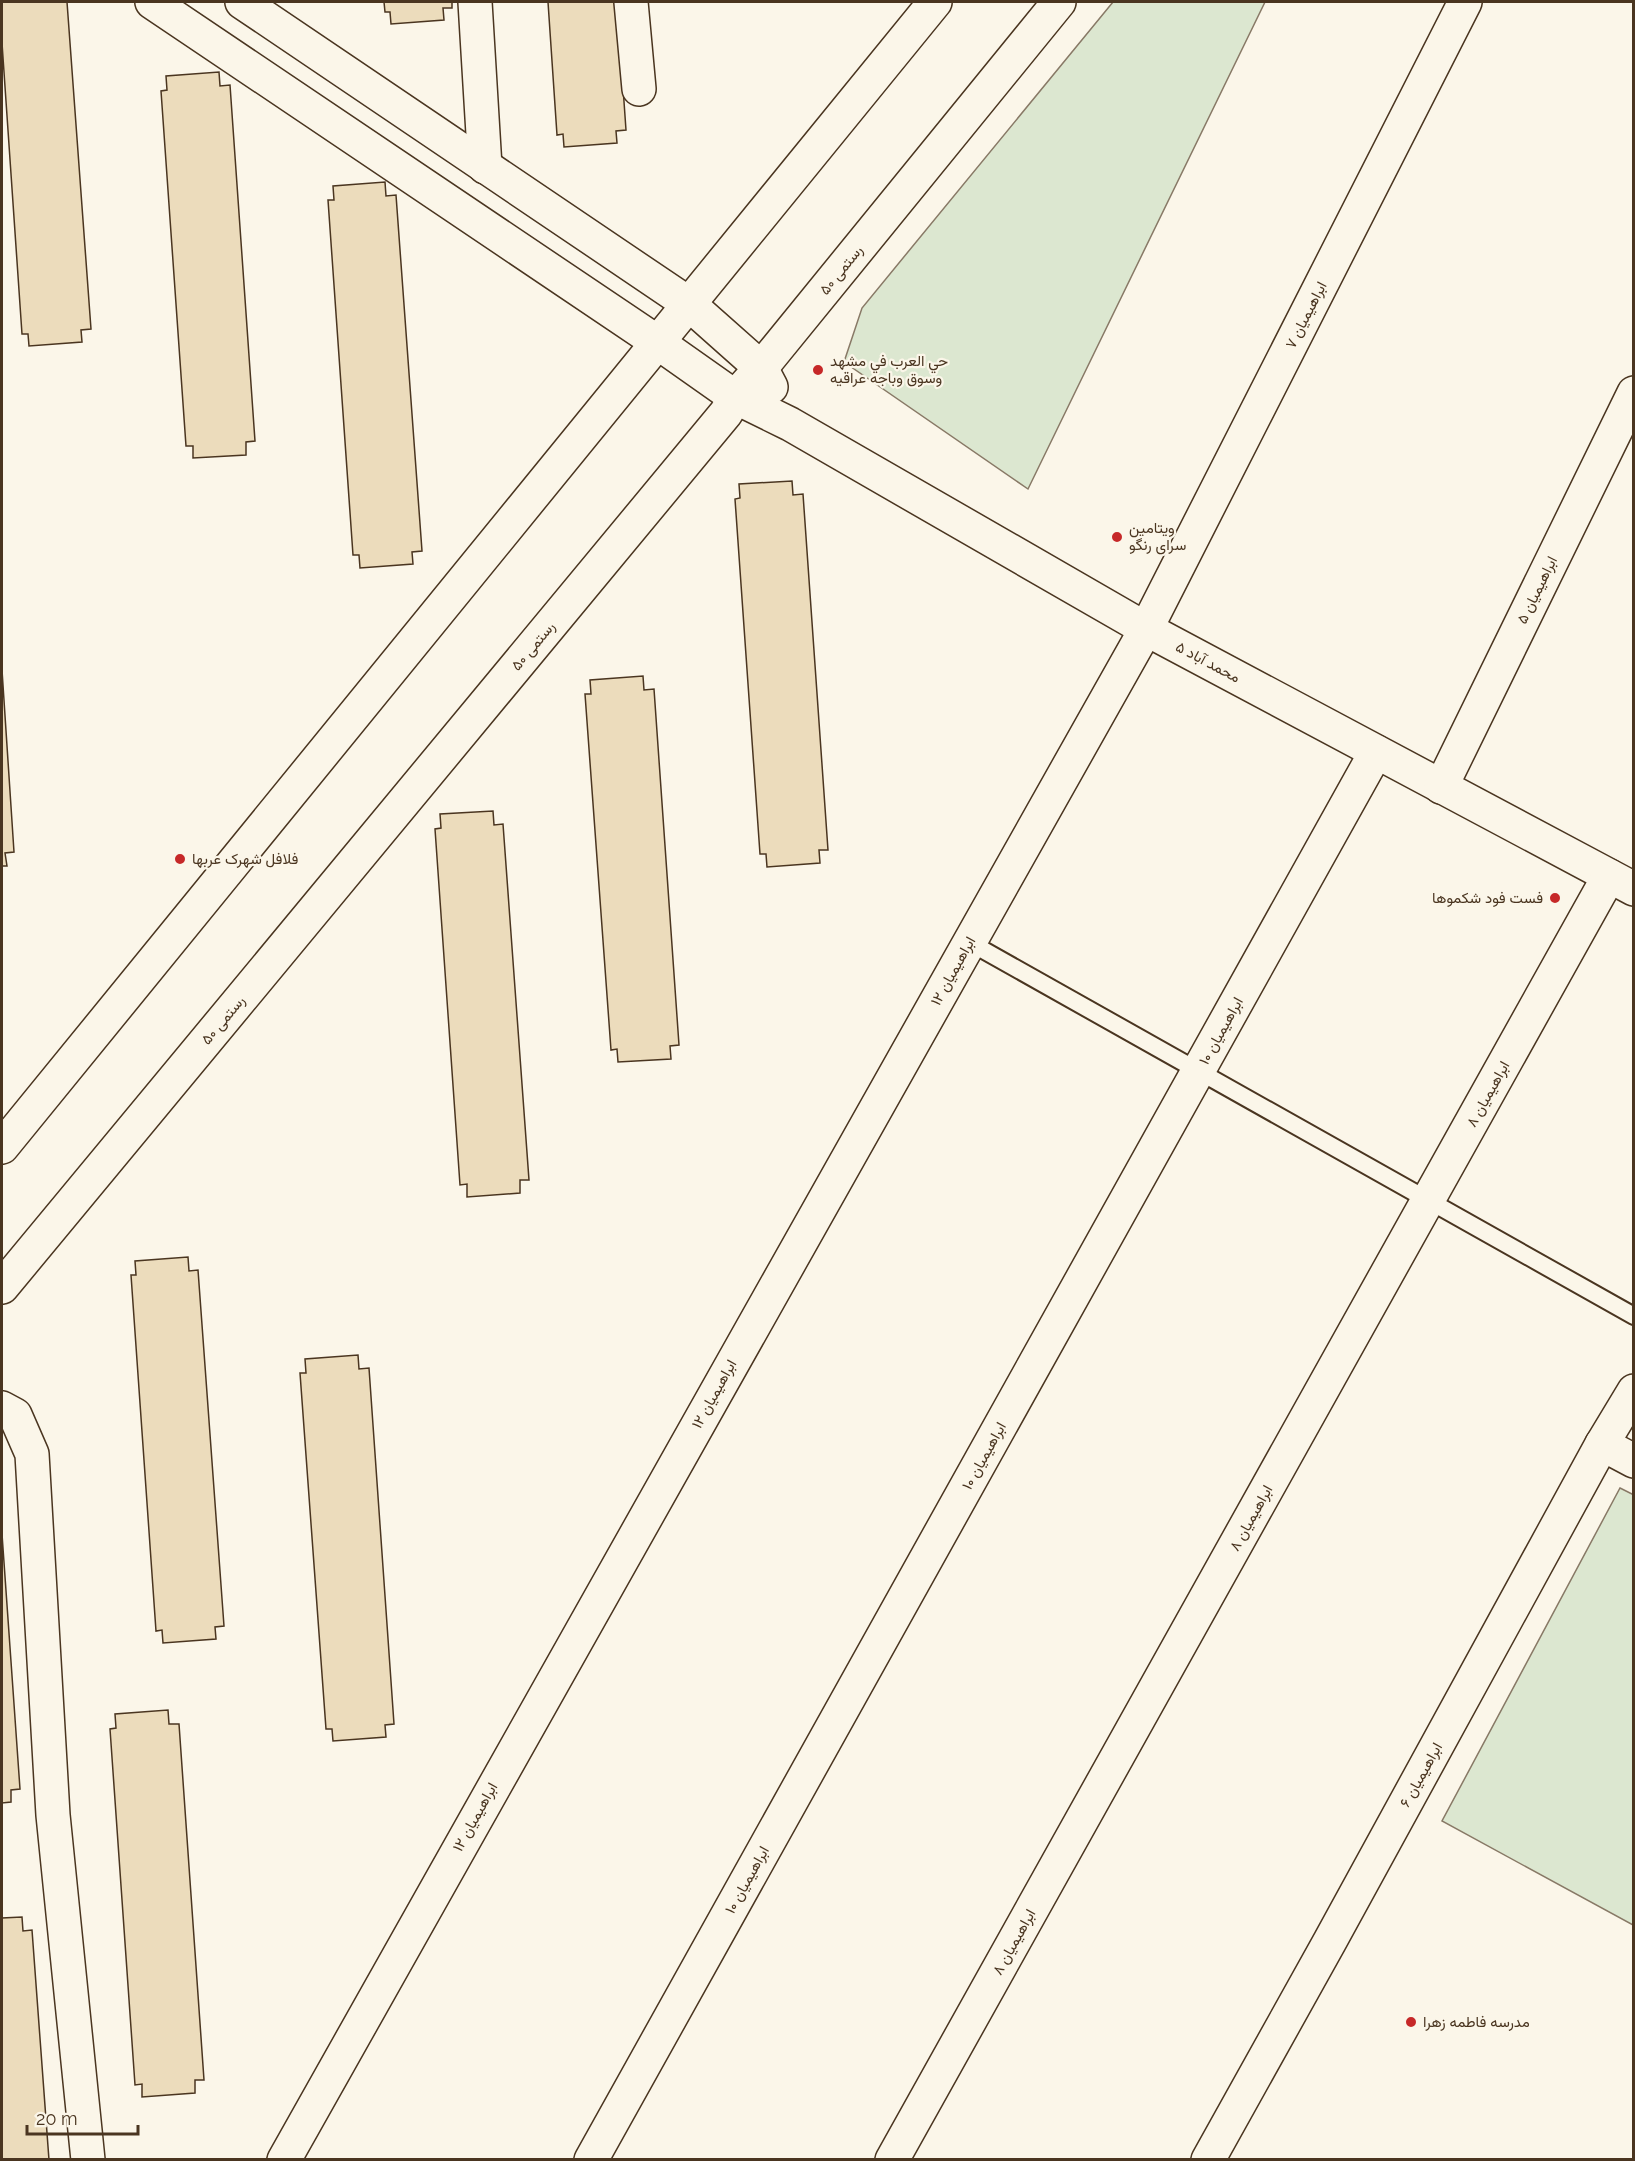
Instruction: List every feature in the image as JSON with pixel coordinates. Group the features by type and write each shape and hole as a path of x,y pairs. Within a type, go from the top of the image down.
{"street":[{"name":"محمد آباد ۵","path":"152,2 735,397 790,424 1146,629 1621,883"},
{"path":"242,2 689,304 761,368 790,424"},
{"path":"475,2 485,167"},
{"path":"631,2 639,88"},
{"path":"2,1148 935,2"},
{"name":"رستمی ۵۰","path":"2,1287 726,413 735,397 1059,2"},
{"name":"ابراهیمیان ۷","path":"1146,629 1465,2"},
{"name":"ابراهیمیان ۵","path":"1441,787 1634,393"},
{"name":"ابراهیمیان ۱۲","path":"284,2160 1146,629"},
{"name":"ابراهیمیان ۱۰","path":"591,2160 1376,752"},
{"name":"ابراهیمیان ۸","path":"892,2160 1429,1200 1621,883"},
{"name":"ابراهیمیان ۶","path":"1208,2160 1602,1444 1634,1392"},
{"path":"2,1408 15,1415 32,1454 53,1815 88,2160"},
{"path":"1602,1444 1634,1461"}],"lane":[{"path":"969,942 1634,1316"}],"green space":[{"path":"1113,2 1265,2 1028,489 844,362 862,308"},
{"path":"1620,1488 1634,1495 1633,1925 1442,1821"}],"building":[{"path":"2,2 67,2 91,329 81,330 82,342 29,346 28,334 22,334 2,43"},
{"path":"384,2 452,2 452,8 443,8 444,20 391,24 390,12 385,12"},
{"path":"548,2 617,2 626,130 616,131 617,143 564,147 563,134 557,135"},
{"path":"219,72 220,86 230,85 255,441 246,442 246,455 193,458 193,446 186,446 161,91 167,90 166,76"},
{"path":"385,182 386,196 396,195 422,551 412,552 413,564 360,568 359,555 353,555 328,200 334,200 333,186"},
{"path":"792,481 793,495 803,494 828,850 819,850 820,863 767,867 766,854 760,854 735,499 740,498 739,484"},
{"path":"2,670 14,852 5,853 7,866 2,866"},
{"path":"643,676 644,690 654,689 679,1045 670,1046 671,1059 618,1062 617,1049 611,1050 585,694 591,694 590,680"},
{"path":"493,811 494,825 503,824 529,1180 520,1180 520,1193 467,1197 467,1184 460,1185 435,829 441,828 440,814"},
{"path":"188,1257 189,1271 198,1270 224,1626 215,1627 216,1639 163,1643 162,1630 156,1631 131,1275 136,1275 135,1261"},
{"path":"358,1355 359,1369 369,1368 394,1724 385,1725 386,1737 333,1741 332,1729 326,1729 300,1373 306,1373 305,1359"},
{"path":"2,1534 20,1789 11,1790 11,1802 2,1803"},
{"path":"168,1710 169,1724 179,1724 204,2080 195,2080 195,2093 142,2097 142,2084 135,2085 110,1729 116,1728 115,1714"},
{"path":"22,1917 23,1931 32,1930 49,2160 2,2160 2,1918"}],"place":[{"name":"حي العرب في مشهد وسوق وباجه عراقيه","path":"818,370"},
{"name":"ویتامین سرای رنگو","path":"1117,537"},
{"name":"فلافل شهرک عربها","path":"180,859"},
{"name":"فست فود شکموها","path":"1555,898"},
{"name":"مدرسه فاطمه زهرا","path":"1411,2022"}]}
